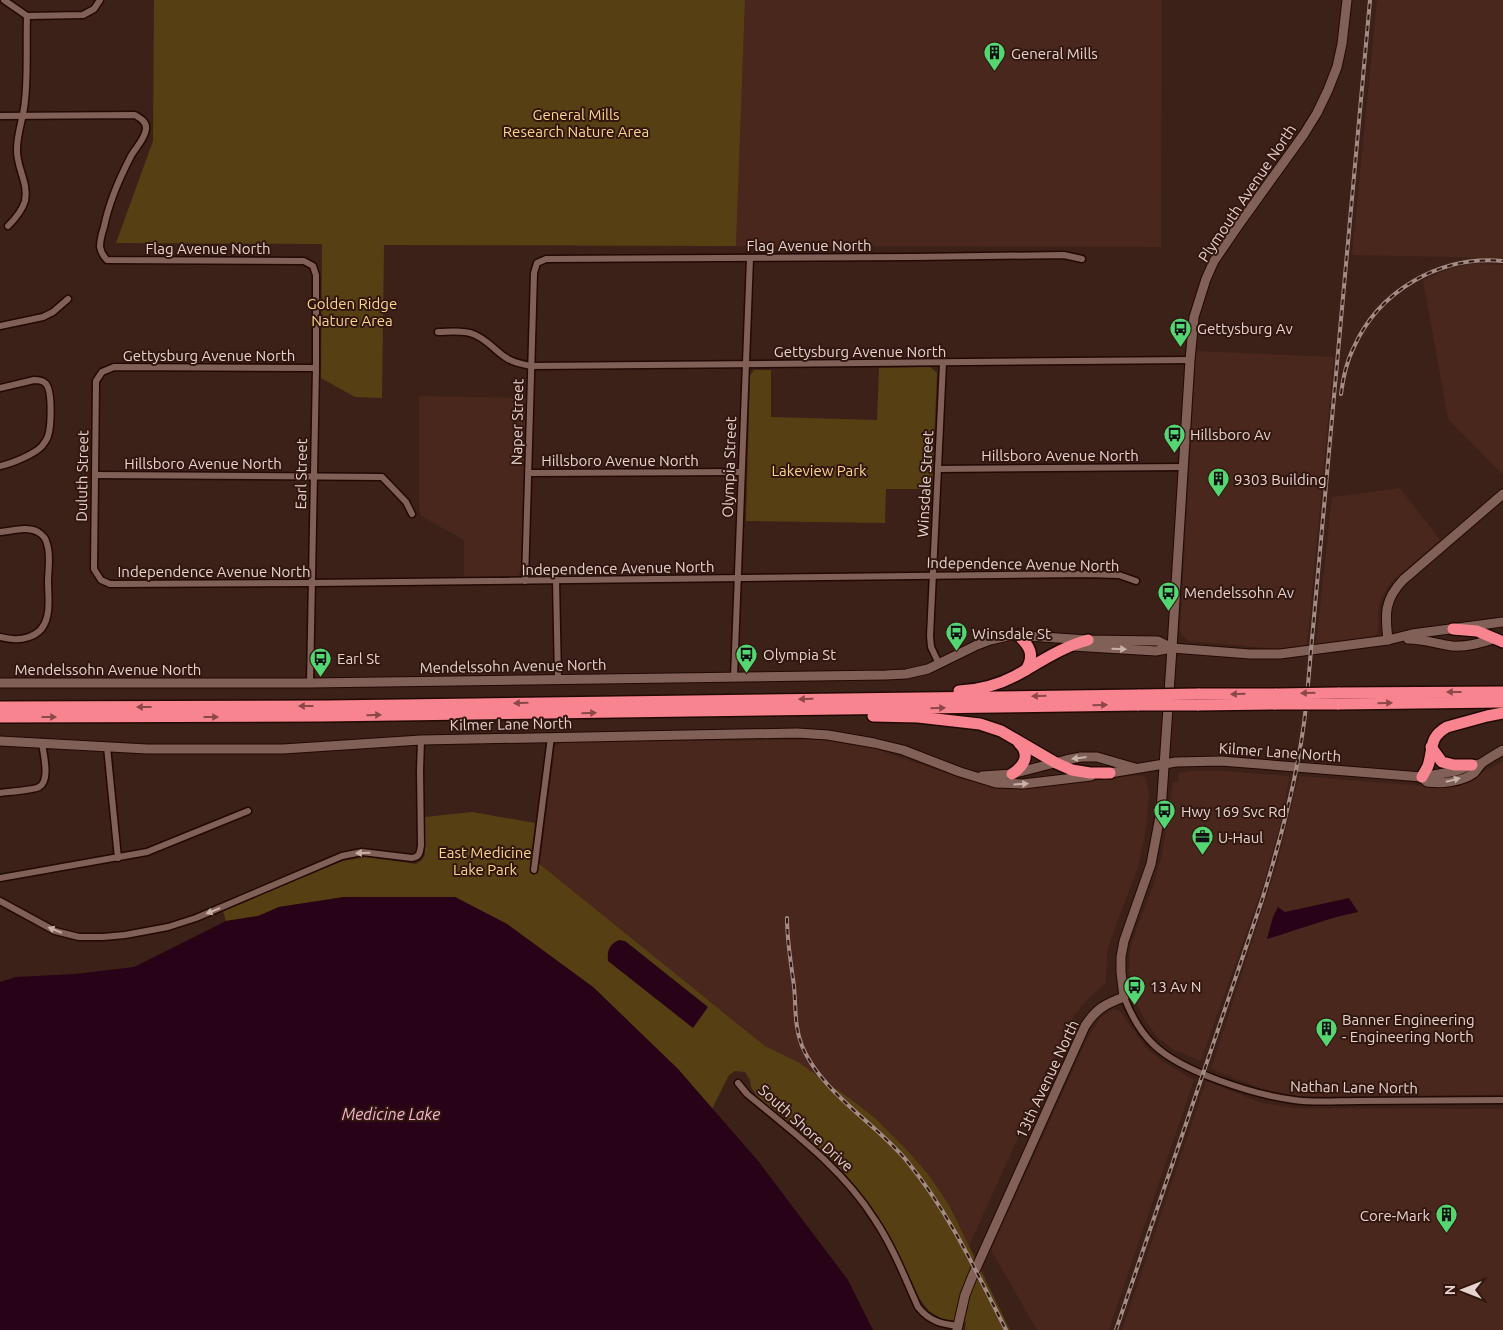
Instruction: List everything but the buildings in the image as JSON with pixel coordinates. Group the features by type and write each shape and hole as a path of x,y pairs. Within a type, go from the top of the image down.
{"highway":[{"path":"1453,629 1476,631 1500,639"},
{"path":"1018,635 1029,647 1031,658 1026,670"},
{"path":"855,698 962,691 980,688 1007,680 1070,646 1088,640"},
{"path":"0,717 312,716 784,710 1140,700 1337,698 1503,692"},
{"path":"0,706 319,706 855,698 1140,700"},
{"path":"1337,698 1503,702"},
{"path":"784,710 966,721 989,727 1014,738 1056,763 1080,772 1110,773"},
{"path":"1422,777 1436,736 1447,727 1503,713"},
{"path":"1012,774 1022,766 1025,754 1022,745 1014,738"},
{"path":"1431,747 1442,762 1476,764"}],"street":[{"path":"4,0 26,16 83,15 94,9 100,0"},
{"name":"Plymouth Avenue North","path":"1164,765 1190,360 1196,311 1214,261 1317,113 1337,68 1347,0"},
{"path":"8,226 16,217 24,202 25,186 18,165 16,151 26,97 26,16"},
{"name":"Flag Avenue North","path":"22,116 135,115 145,123 144,136 124,169 114,190 107,213 100,247 107,260 304,261 313,266"},
{"path":"0,116 22,116"},
{"name":"Flag Avenue North","path":"537,263 546,259 1064,255 1082,259"},
{"name":"Olympia Street","path":"734,677 750,258"},
{"name":"Naper Street","path":"525,581 534,273 537,263"},
{"name":"Earl Street","path":"310,683 316,368 316,276 313,266"},
{"path":"0,326 43,317 68,299"},
{"name":"Gettysburg Avenue North","path":"438,332 473,334 489,342 504,357 517,364 531,366 1190,360"},
{"name":"Winsdale Street","path":"939,664 931,647 930,636 943,363"},
{"name":"Gettysburg Avenue North","path":"102,372 114,367 316,368"},
{"name":"Duluth Street","path":"101,580 94,569 96,381 102,372"},
{"path":"0,388 40,380 45,382 50,392 50,429 48,437 38,450 0,466"},
{"name":"Hillsboro Avenue North","path":"938,468 1183,467"},
{"name":"Hillsboro Avenue North","path":"529,473 741,472"},
{"name":"Hillsboro Avenue North","path":"95,475 382,477 406,502 412,514"},
{"path":"1388,640 1387,607 1398,586 1503,494"},
{"path":"0,532 34,530 44,537 49,549 47,617 42,629 29,638 17,640 0,637"},
{"name":"Independence Avenue North","path":"101,580 110,584 311,583 1086,574 1119,575 1136,581"},
{"path":"556,580 558,680"},
{"name":"Mendelssohn Avenue North","path":"1388,640 1412,634 1503,622"},
{"name":"Mendelssohn Avenue North","path":"0,683 310,683 906,674 928,669 990,640 1012,635 1088,640 1158,641 1172,648"},
{"name":"Mendelssohn Avenue North","path":"1018,635 1086,648 1156,651 1172,648 1276,654 1388,640 1418,639 1457,646 1474,645 1500,639"},
{"name":"Kilmer Lane North","path":"0,740 147,749 283,749 421,740 797,733 856,739 903,750 960,772 996,783 1014,784 1063,780 1176,762 1221,761 1422,777 1427,782 1447,782 1474,773 1476,764 1503,750"},
{"path":"534,870 551,737"},
{"path":"0,901 55,931 79,937 125,935 168,927 196,918 342,856 362,852 417,857 420,854 421,845 421,740"},
{"path":"0,792 39,787 45,782 46,770 42,742"},
{"path":"107,747 118,858"},
{"name":"Kilmer Lane North","path":"974,776 1012,774 1081,757 1097,757 1136,769"},
{"path":"1124,997 1121,957 1124,942 1142,893 1152,858 1161,810 1164,765"},
{"path":"0,878 147,852 248,811"},
{"name":"Nathan Lane North","path":"1124,997 1142,1031 1167,1056 1204,1074 1249,1091 1295,1100 1503,1100"},
{"name":"13th Avenue North","path":"957,1328 965,1294 975,1268 1085,1026 1096,1011 1110,1002 1124,997"},
{"name":"South Shore Drive","path":"738,1082 747,1094 833,1168 856,1194 876,1220 923,1313 936,1322 957,1328"}],"shaded area":[{"path":"745,0 1162,0 1161,247 736,246"},
{"path":"1377,0 1503,0 1503,258 1352,255"},
{"path":"1472,264 1503,265 1503,475 1448,419 1423,280 1451,268"},
{"path":"1196,351 1334,357 1307,645 1277,649 1189,641 1180,631"},
{"path":"419,396 526,398 521,570 517,577 464,578 464,540 421,516 419,509"},
{"path":"1400,488 1440,540 1392,581 1387,588 1378,609 1377,635 1316,644 1332,497"},
{"path":"821,740 873,748 963,779 1002,788 1029,788 1139,775 1146,778 1149,795 1146,828 1138,867 1107,952 1106,983 1086,1001 1073,1017 969,1246 949,1206 928,1174 875,1118 798,1062 765,1046 540,864 555,747 561,742"},
{"path":"1503,761 1503,1095 1298,1096 1262,1089 1211,1069 1277,865 1299,776 1425,786 1473,778"},
{"path":"1190,771 1224,771 1290,776 1280,825 1261,891 1201,1061 1174,1050 1158,1038 1145,1021 1134,997 1129,973 1130,951 1133,938 1154,883 1162,854 1173,782 1178,782 1179,773"},
{"path":"1113,1009 1120,1011 1147,1049 1165,1063 1194,1080 1109,1330 1037,1330 991,1250 1087,1039 1100,1018"},
{"path":"1206,1081 1262,1103 1295,1108 1503,1109 1503,1330 1122,1330"}],"green space":[{"name":"General Mills Research Nature Area","path":"154,0 745,0 736,246 384,245 382,398 355,397 321,378 322,244 116,243 153,141"},
{"name":"Lakeview Park","path":"930,367 937,373 932,489 886,489 885,523 746,521 750,376 754,370 771,370 771,417 877,420 879,368"},
{"name":"East Medicine Lake Park","path":"472,812 535,823 531,857 765,1046 798,1062 875,1118 928,1174 949,1205 1010,1330 965,1330 966,1322 942,1319 929,1311 919,1298 878,1217 835,1164 758,1098 745,1072 735,1071 729,1075 712,1109 678,1069 593,987 507,924 455,897 344,897 279,907 258,916 226,921 223,911 277,886 343,861 366,857 416,864 422,860 425,854 425,817"}],"water":[{"name":"Medicine Lake","path":"344,897 455,897 507,924 593,987 678,1069 759,1162 848,1280 873,1330 0,1330 0,982 16,977 75,974 134,967 226,921 258,916 279,907"},
{"path":"1349,898 1358,912 1267,939 1278,907 1285,912"},
{"path":"619,940 625,941 708,1007 693,1028 608,961 609,948"}],"railway":[{"path":"1116,1330 1262,900 1297,768 1307,696 1370,0"},
{"path":"1341,394 1348,360 1364,328 1378,310 1395,294 1414,281 1434,271 1456,264 1479,261 1503,261"},
{"path":"787,918 788,944 798,1031 802,1046 811,1063 835,1093 906,1160 936,1200 973,1264 1006,1330"}],"place":[{"name":"General Mills","path":"995,72"},
{"name":"Gettysburg Av","path":"1181,347"},
{"name":"Hillsboro Av","path":"1174,453"},
{"name":"9303 Building","path":"1218,498"},
{"name":"Mendelssohn Av","path":"1168,611"},
{"name":"Winsdale St","path":"956,652"},
{"name":"Olympia St","path":"747,673"},
{"name":"Earl St","path":"321,677"},
{"name":"Hwy 169 Svc Rd","path":"1165,830"},
{"name":"U-Haul","path":"1202,856"},
{"name":"13 Av N","path":"1134,1005"},
{"name":"Banner Engineering - Engineering North","path":"1326,1047"},
{"name":"Core-Mark","path":"1446,1234"}],"park label":[{"name":"Golden Ridge Nature Area","path":"352,312"}]}
